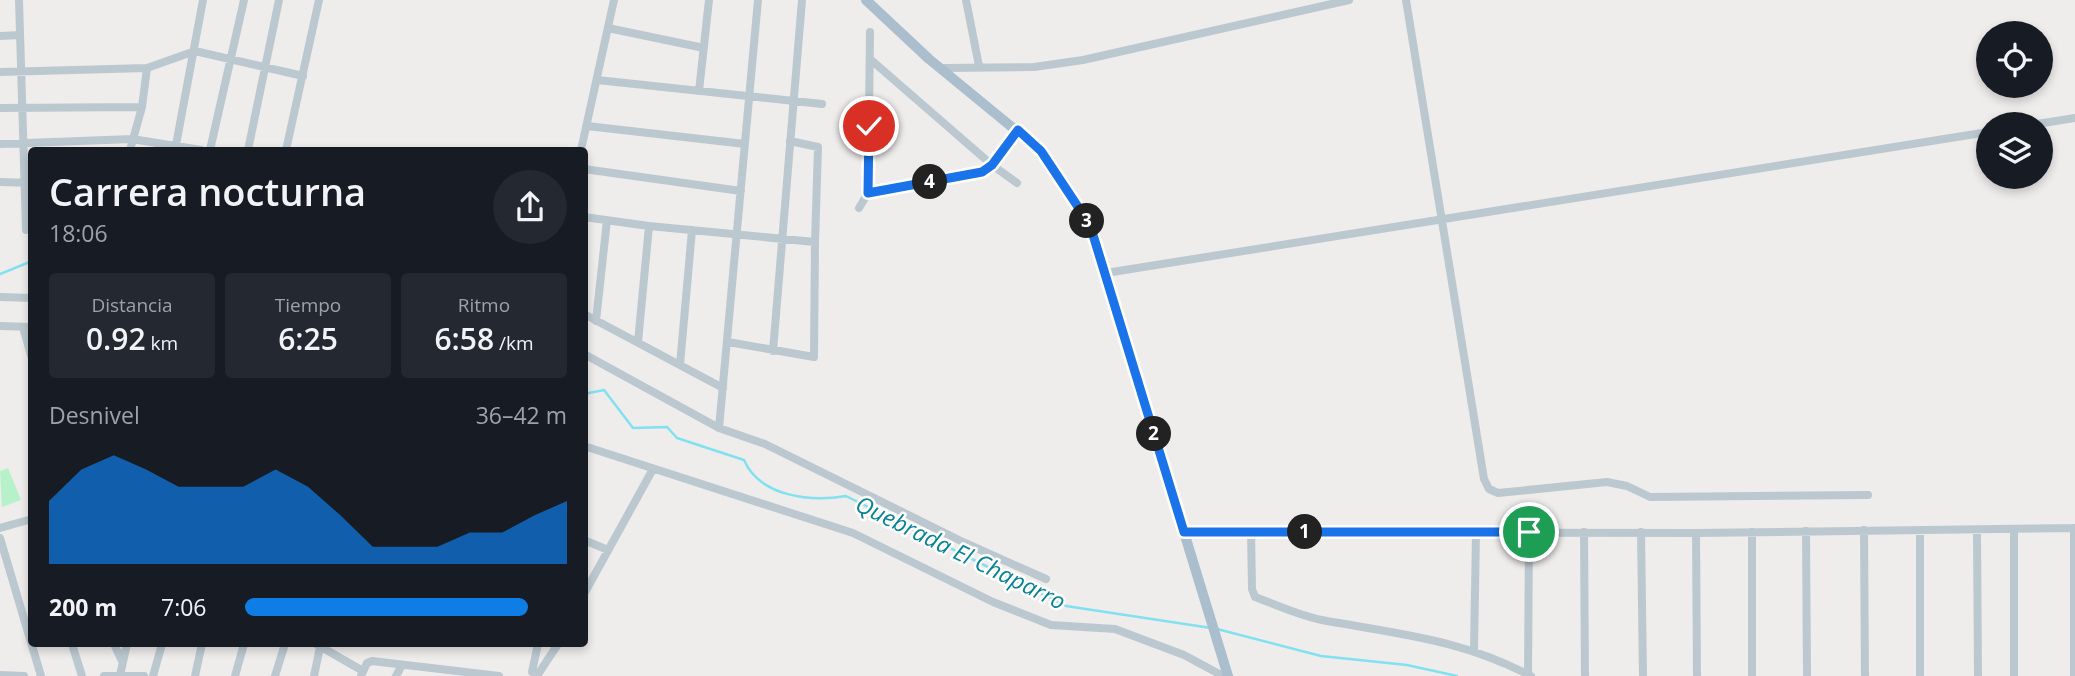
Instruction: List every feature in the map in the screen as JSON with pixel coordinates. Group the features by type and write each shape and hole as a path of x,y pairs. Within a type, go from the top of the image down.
{"main road":[{"path":"866,0 929,59 944,68 1041,151 1090,225 1216,636 1225,676"},
{"path":"875,0 935,55 944,68"}],"street":[{"path":"19,0 23,144 28,183 26,230"},
{"path":"176,145 203,0"},
{"path":"211,147 244,0"},
{"path":"249,147 279,0"},
{"path":"287,147 318,0"},
{"path":"582,147 614,0"},
{"path":"699,91 709,0"},
{"path":"719,428 729,342 758,0"},
{"path":"773,351 802,0"},
{"path":"966,0 979,66"},
{"path":"944,68 1034,67 1083,60 1328,2 1349,0"},
{"path":"1406,0 1483,479 1489,489 1498,493 1607,482 1627,486 1650,498 1868,495"},
{"path":"608,28 704,48"},
{"path":"859,208 868,193 870,32"},
{"path":"0,36 20,35"},
{"path":"0,72 147,68 195,51 303,76"},
{"path":"870,59 992,165 1017,183"},
{"path":"131,147 142,107 147,68"},
{"path":"597,80 822,104"},
{"path":"0,108 142,107"},
{"path":"2053,121 2075,118"},
{"path":"587,126 745,144"},
{"path":"868,193 982,172 992,165 1018,130"},
{"path":"1106,273 1442,222 1976,134"},
{"path":"0,144 132,139 186,147"},
{"path":"729,342 814,357 818,147 790,141"},
{"path":"588,170 741,191"},
{"path":"0,182 28,183"},
{"path":"588,218 815,242"},
{"path":"596,321 607,220"},
{"path":"638,342 649,226"},
{"path":"680,365 692,230"},
{"path":"0,297 28,298"},
{"path":"588,316 723,388"},
{"path":"0,326 27,327"},
{"path":"588,356 719,428 765,444 963,542 1046,579"},
{"path":"588,447 853,533 993,602 1052,625 1115,629 1184,656 1225,676"},
{"path":"588,587 653,469"},
{"path":"0,528 28,520"},
{"path":"1184,532 1696,533 2074,528 2074,676"},
{"path":"2014,529 2014,676"},
{"path":"1864,530 1865,676"},
{"path":"1920,530 1920,676"},
{"path":"1977,530 1978,676"},
{"path":"1806,531 1807,676"},
{"path":"1251,532 1252,589 1255,597 1320,620 1430,638 1474,650 1529,675 1529,532"},
{"path":"1474,650 1476,532"},
{"path":"1584,532 1585,676"},
{"path":"1641,532 1643,676"},
{"path":"1752,532 1752,676"},
{"path":"1696,533 1696,676"},
{"path":"0,538 28,632"},
{"path":"588,542 608,550"},
{"path":"32,647 41,676"},
{"path":"73,647 82,676"},
{"path":"115,647 122,661"},
{"path":"120,675 126,647"},
{"path":"153,676 161,647"},
{"path":"195,676 201,647"},
{"path":"235,676 243,647"},
{"path":"275,676 284,647"},
{"path":"314,676 318,647"},
{"path":"321,647 362,673 367,663 372,661 444,674 493,676"},
{"path":"537,647 532,672 538,676 556,647"},
{"path":"396,676 401,667"},
{"path":"0,675 24,676"},
{"path":"104,676 144,676"}],"green space":[{"path":"8,468 21,500 2,507 0,471"}],"waterway":[{"name":"Quebrada El Chaparro","path":"0,274 28,263"},
{"name":"Quebrada El Chaparro","path":"588,393 604,390 633,428 667,427 677,438 744,460 762,482 788,494 818,498 846,496 1066,606 1211,628"},
{"name":"Quebrada El Chaparro","path":"1217,629 1321,656 1407,665 1457,676"}],"route":[{"path":"869,126 868,193 982,172 992,165 1018,130 1041,151 1090,225 1184,532 1529,532"}]}
